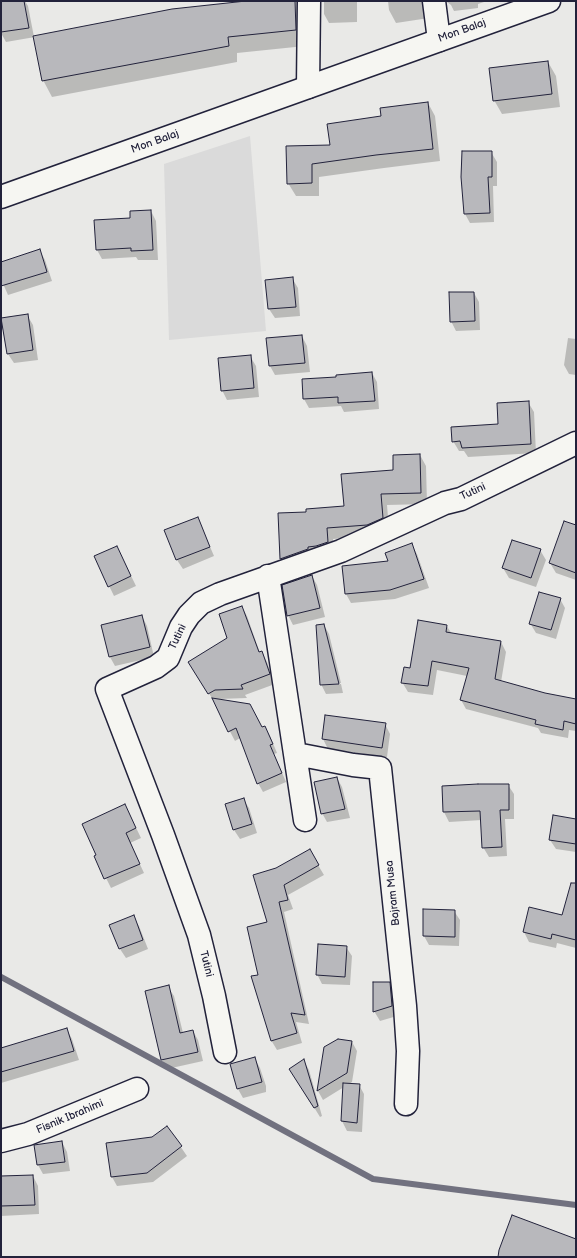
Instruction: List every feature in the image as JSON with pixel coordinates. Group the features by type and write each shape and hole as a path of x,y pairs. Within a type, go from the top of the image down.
{"street":[{"path":"308,87 309,1"},
{"path":"434,1 439,40"},
{"name":"Mon Balaj","path":"1,197 549,1"},
{"name":"Tutini","path":"225,1052 214,996 199,935 164,835 107,690 156,667 168,658 181,627 189,615 201,603 220,594 268,576 341,551 445,503 461,499 576,443"},
{"path":"268,576 305,820"},
{"name":"Bajram Musa","path":"296,754 353,765 380,768 408,1051 406,1104"},
{"name":"Fisnik Ibrahimi","path":"1,1141 28,1134 137,1089"}],"shaded area":[{"path":"250,136 266,331 169,340 164,164"}],"building":[{"path":"1,1 24,1 29,28 1,32"},
{"path":"246,1 295,1 296,30 228,37 229,46 42,81 33,36 172,9"},
{"path":"548,61 552,94 493,101 489,68"},
{"path":"428,102 433,149 312,164 312,183 287,184 286,146 330,145 327,124 381,116 380,108"},
{"path":"462,151 492,151 492,177 488,177 490,213 464,214 461,177"},
{"path":"151,210 153,250 131,251 131,248 96,250 94,220 130,218 130,211"},
{"path":"40,249 47,272 1,286 1,262"},
{"path":"293,277 296,307 268,309 265,280"},
{"path":"449,292 474,292 475,321 450,322"},
{"path":"28,314 33,350 7,354 1,318"},
{"path":"302,335 305,363 269,366 266,338"},
{"path":"251,355 254,388 221,391 218,358"},
{"path":"372,372 375,401 338,403 338,397 303,399 302,379 336,377 336,375"},
{"path":"529,401 531,444 462,448 460,441 452,442 451,427 498,424 497,403"},
{"path":"420,454 421,493 381,494 383,518 367,525 327,528 328,542 308,547 308,549 280,559 278,513 306,512 306,509 344,506 341,474 393,470 393,455"},
{"path":"198,517 210,547 176,560 164,530"},
{"path":"564,521 576,525 576,573 549,563"},
{"path":"512,540 541,549 531,578 502,568"},
{"path":"412,543 424,579 390,590 345,594 342,566 388,561 385,553"},
{"path":"117,546 131,576 108,587 94,556"},
{"path":"312,575 320,608 287,616 282,585"},
{"path":"539,592 561,598 551,630 529,624"},
{"path":"242,606 259,652 262,651 270,674 241,685 243,689 215,690 208,694 188,662 227,638 219,614"},
{"path":"142,615 150,647 109,657 101,625"},
{"path":"418,620 447,625 446,632 501,641 495,679 545,693 576,699 576,724 564,721 563,730 535,724 536,720 460,700 469,668 432,661 428,686 401,683 404,667 410,668"},
{"path":"324,624 339,684 320,685 316,625"},
{"path":"212,698 250,704 262,727 265,726 273,744 270,745 282,773 257,784 236,728 228,732"},
{"path":"325,715 386,723 382,748 322,739"},
{"path":"337,777 345,809 321,814 314,782"},
{"path":"509,784 509,810 500,810 502,847 482,848 480,811 443,812 442,786"},
{"path":"244,798 252,824 233,830 225,804"},
{"path":"125,804 136,828 126,833 140,864 104,879 94,856 96,855 82,824"},
{"path":"553,815 576,819 576,844 549,840"},
{"path":"310,849 319,865 284,885 288,900 279,902 305,1015 291,1013 297,1033 271,1041 251,976 258,975 247,927 267,922 253,875 276,868"},
{"path":"571,883 576,883 576,940 552,934 551,939 523,932 529,907 562,915"},
{"path":"423,909 455,910 455,937 423,936"},
{"path":"134,915 143,940 119,949 109,925"},
{"path":"318,944 347,946 345,977 316,975"},
{"path":"373,982 390,982 392,1006 373,1012"},
{"path":"169,985 180,1033 193,1030 198,1052 161,1060 145,991"},
{"path":"67,1028 74,1051 1,1072 1,1048"},
{"path":"338,1039 352,1041 347,1073 317,1091 324,1047"},
{"path":"255,1057 262,1082 237,1089 230,1064"},
{"path":"304,1059 318,1106 314,1108 289,1069"},
{"path":"343,1083 360,1084 357,1123 341,1121"},
{"path":"167,1126 182,1146 147,1173 111,1177 106,1143 152,1137"},
{"path":"62,1141 65,1162 37,1165 34,1145"},
{"path":"33,1175 35,1205 1,1206 1,1176"},
{"path":"512,1215 576,1239 576,1257 498,1257 499,1250"}],"waterway":[{"path":"1,977 373,1179 576,1205"}]}
